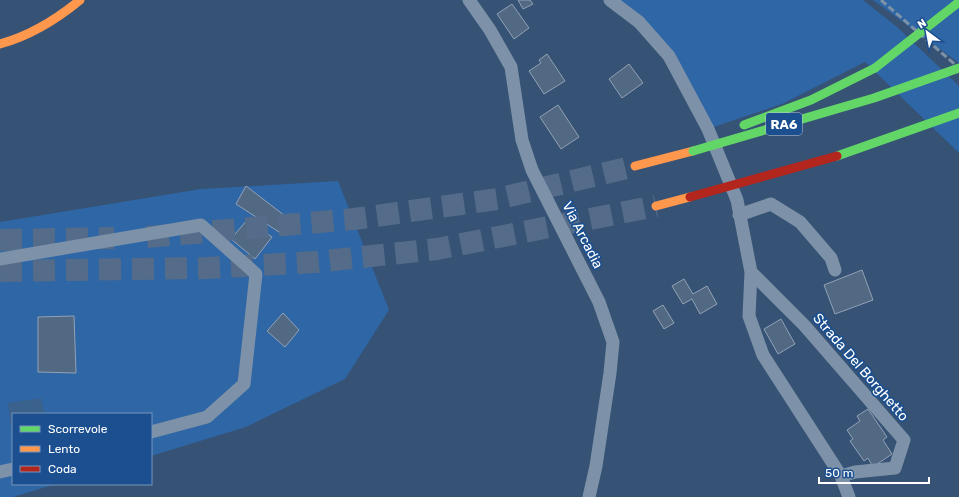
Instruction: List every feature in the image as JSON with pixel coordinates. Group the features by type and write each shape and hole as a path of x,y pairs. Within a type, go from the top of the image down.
{"main road":[{"path":"0,44 40,27 68,10 80,0"},
{"path":"693,151 744,125 797,106 844,86 875,68 959,2"},
{"name":"RA6","path":"635,166 693,151 874,98 959,68"},
{"path":"656,206 690,198 837,156 959,113"},
{"path":"837,156 896,146"}],"street":[{"name":"Via Arcadia","path":"468,0 490,30 511,67 522,140 532,170 599,302 613,342 610,373 596,466 589,497"},
{"path":"610,0 639,22 669,56 708,129 737,200 750,272 749,316 762,355 841,476 849,497"},
{"path":"739,215 771,204 800,222 831,258 836,270"},
{"path":"0,259 201,225 256,274 244,384 207,417 152,432"},
{"name":"Strada Del Borghetto","path":"750,272 804,325 904,440 895,468 855,472 841,476"},
{"path":"0,472 12,469"}],"shaded area":[{"path":"607,0 863,0 897,27 959,86 959,153 865,62 782,104 708,129 669,56"},
{"path":"873,0 959,0 959,63"},
{"path":"338,181 389,310 345,379 246,427 152,456 152,413 12,413 12,485 53,485 13,497 0,497 0,222 201,189"},
{"path":"41,398 45,413 12,413 12,434 8,403"}],"building":[{"path":"518,0 530,0 533,4 523,9"},
{"path":"512,4 529,28 514,39 497,14"},
{"path":"547,54 565,81 544,94 529,71 541,63 539,60"},
{"path":"629,64 643,83 622,98 609,79"},
{"path":"558,105 579,137 561,149 540,117"},
{"path":"246,186 293,222 282,234 236,204"},
{"path":"247,220 272,237 255,259 231,239"},
{"path":"862,270 873,300 835,314 824,285"},
{"path":"684,279 693,294 707,286 717,304 700,314 692,299 683,304 672,286"},
{"path":"663,305 674,323 664,329 653,311"},
{"path":"283,313 299,330 285,347 267,331"},
{"path":"74,316 76,373 38,372 38,317"},
{"path":"781,319 795,344 778,354 764,329"},
{"path":"868,409 887,437 883,440 892,454 873,467 868,458 864,461 850,441 853,439 847,430 860,421 857,416"}],"tunnel":[{"path":"147,237 354,219 497,199 635,166"},
{"path":"0,271 207,268 316,262 437,249 656,206"},
{"path":"0,240 114,238"}],"railway":[{"path":"881,0 959,68"}],"traffic: fast":[{"path":"875,68 959,2"},
{"path":"744,125 811,100 875,68"},
{"path":"693,151 874,98 959,68"},
{"path":"837,156 959,113"}],"traffic: slow":[{"path":"0,44 32,32 62,14 80,0"},
{"path":"635,166 693,151"},
{"path":"656,206 690,197"}],"traffic: jam":[{"path":"690,197 837,156"}]}
